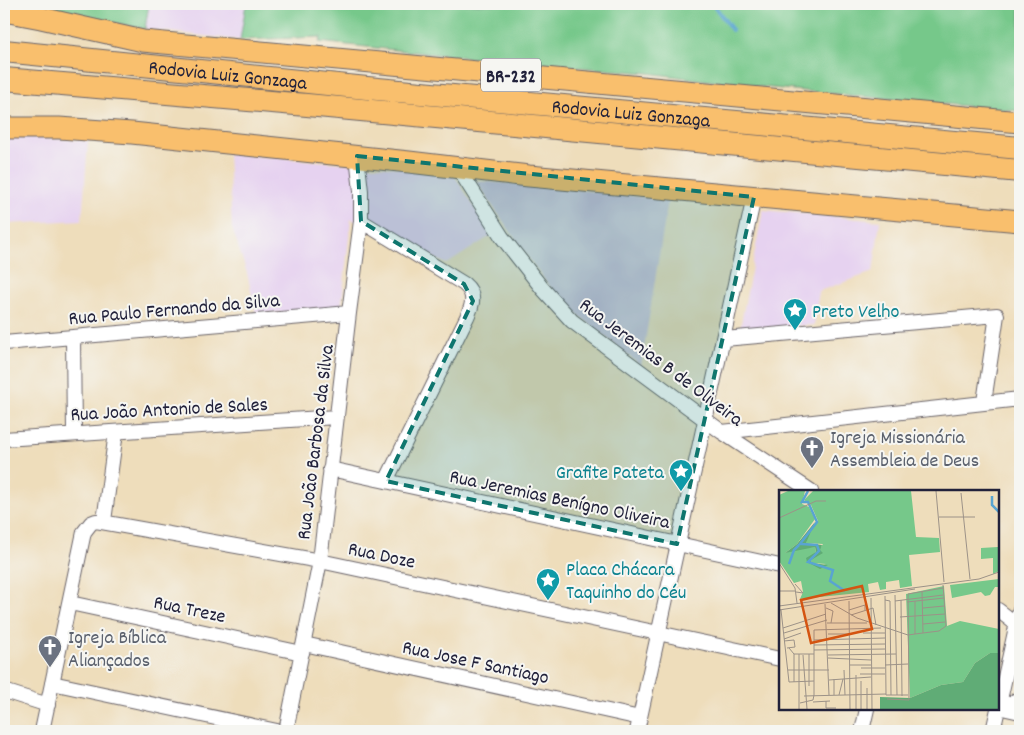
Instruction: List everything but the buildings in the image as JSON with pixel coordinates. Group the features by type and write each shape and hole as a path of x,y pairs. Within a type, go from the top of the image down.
{"highway":[{"name":"Rodovia Luiz Gonzaga","path":"4,51 376,89 1020,148"},
{"name":"Rodovia Luiz Gonzaga","path":"4,79 1020,170"}],"main road":[{"name":"BR-232","path":"4,12 42,18 143,41 1020,122"},
{"path":"4,128 59,128 132,133 529,176 1020,221"}],"street":[{"name":"Rua João Barbosa da Silva","path":"286,731 320,561 361,221 358,156"},
{"name":"Rua Jeremias B de Oliveira","path":"458,168 502,237 562,312 590,335 722,432 809,490"},
{"path":"639,724 754,197"},
{"path":"361,221 464,284 473,295 468,317 386,481"},
{"name":"Rua Paulo Fernando da Silva","path":"4,342 349,314"},
{"path":"724,339 997,315 984,402"},
{"path":"73,337 74,433"},
{"path":"722,432 1020,399"},
{"name":"Rua João Antonio de Sales","path":"4,439 336,417"},
{"path":"42,731 84,532 91,523 100,521 116,432"},
{"name":"Rua Jeremias Benígno Oliveira","path":"330,470 779,566"},
{"name":"Rua Doze","path":"100,521 320,561 779,659"},
{"name":"Rua Treze","path":"70,603 303,649"},
{"path":"999,708 1020,609"},
{"path":"1000,612 1018,625"},
{"name":"Rua Jose F Santiago","path":"303,649 639,724"},
{"path":"52,683 277,731"},
{"path":"4,691 48,705"},
{"path":"999,708 1020,698"},
{"path":"999,708 1020,712"},
{"path":"862,731 867,710"},
{"path":"993,731 998,710"}],"highlighted area":[{"path":"357,156 754,197 677,544 386,481 473,301 464,284 361,221"}],"shaded area":[{"path":"149,4 246,4 240,40 145,29"},
{"path":"4,136 88,141 82,220 4,224"},
{"path":"228,154 452,172 492,235 447,264 351,219 341,309 256,314 247,273 232,228"},
{"path":"475,181 545,186 668,200 641,366 561,301"},
{"path":"763,210 880,221 873,272 819,291 814,325 740,329"}],"green space":[{"path":"23,4 149,4 145,29"},
{"path":"246,4 1020,4 1020,111 319,42 321,37 240,40"}],"waterway":[{"path":"713,4 732,30"}],"place":[{"name":"Preto Velho","path":"795,331"},
{"name":"Igreja Missionária Assembleia de Deus","path":"812,469"},
{"name":"Grafite Pateta","path":"681,492"},
{"name":"Placa Chácara Taquinho do Céu","path":"548,601"},
{"name":"Igreja Bíblica Aliançados","path":"50,668"}]}
